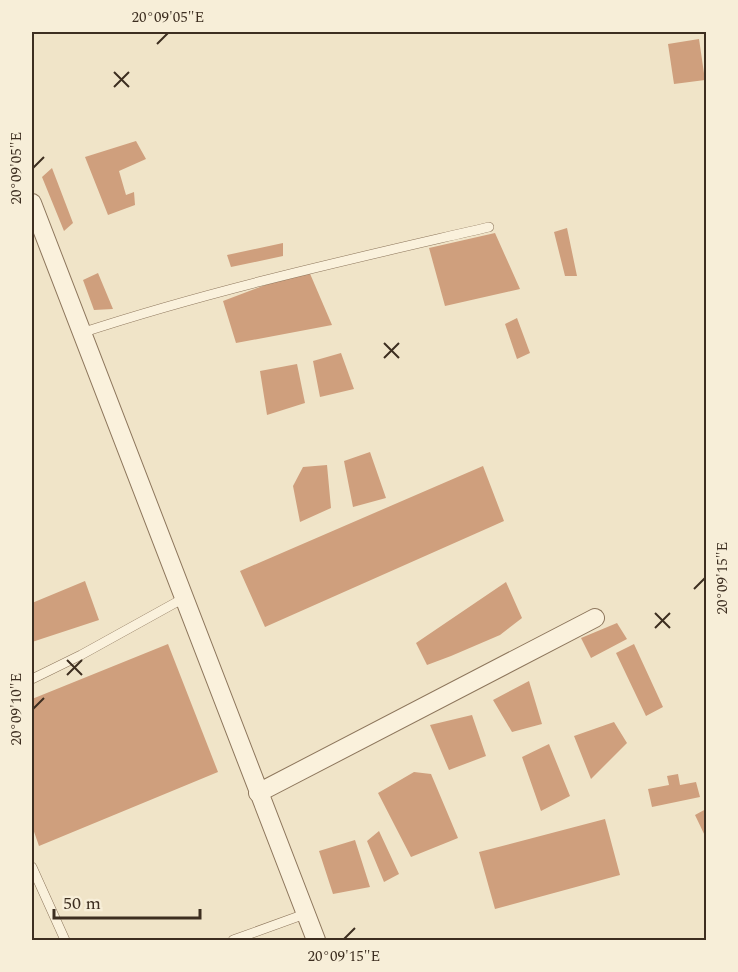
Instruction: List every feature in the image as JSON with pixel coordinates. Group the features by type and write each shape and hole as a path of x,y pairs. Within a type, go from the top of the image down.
{"street":[{"path":"32,203 316,940"},
{"path":"258,793 595,618"}],"lane":[{"path":"81,333 146,312 292,273 489,227"},
{"path":"32,680 184,598"},
{"path":"32,867 65,940"},
{"path":"233,940 305,914"}],"building":[{"path":"699,39 705,80 674,84 668,44"},
{"path":"136,141 146,159 119,171 126,195 134,192 135,205 108,215 85,157"},
{"path":"52,168 73,223 64,231 42,177"},
{"path":"567,228 577,276 565,276 554,232"},
{"path":"495,233 520,289 445,306 429,248"},
{"path":"283,243 283,256 231,267 227,255"},
{"path":"308,269 332,325 236,343 223,301"},
{"path":"98,273 113,309 94,310 83,280"},
{"path":"517,318 530,353 517,359 505,324"},
{"path":"341,353 354,389 320,397 313,361"},
{"path":"297,364 305,403 267,415 260,371"},
{"path":"370,452 386,498 353,507 344,461"},
{"path":"327,465 331,508 300,522 293,486 303,467"},
{"path":"483,466 504,521 265,627 240,571"},
{"path":"85,581 99,620 32,642 32,603"},
{"path":"506,582 522,618 500,635 427,665 416,643"},
{"path":"617,623 627,639 591,658 581,638"},
{"path":"168,644 218,772 39,846 32,826 32,699"},
{"path":"634,644 663,707 646,716 616,653"},
{"path":"529,681 542,724 512,732 493,700"},
{"path":"472,715 486,756 449,770 430,725"},
{"path":"614,722 627,743 591,779 574,736"},
{"path":"549,744 570,796 541,811 522,757"},
{"path":"414,772 431,774 458,838 411,857 378,793"},
{"path":"678,774 680,785 696,782 700,797 652,807 648,789 669,785 667,776"},
{"path":"706,809 706,838 695,815"},
{"path":"605,819 620,875 495,909 479,852"},
{"path":"379,831 399,874 384,882 367,841"},
{"path":"355,840 370,887 333,894 319,851"}]}
